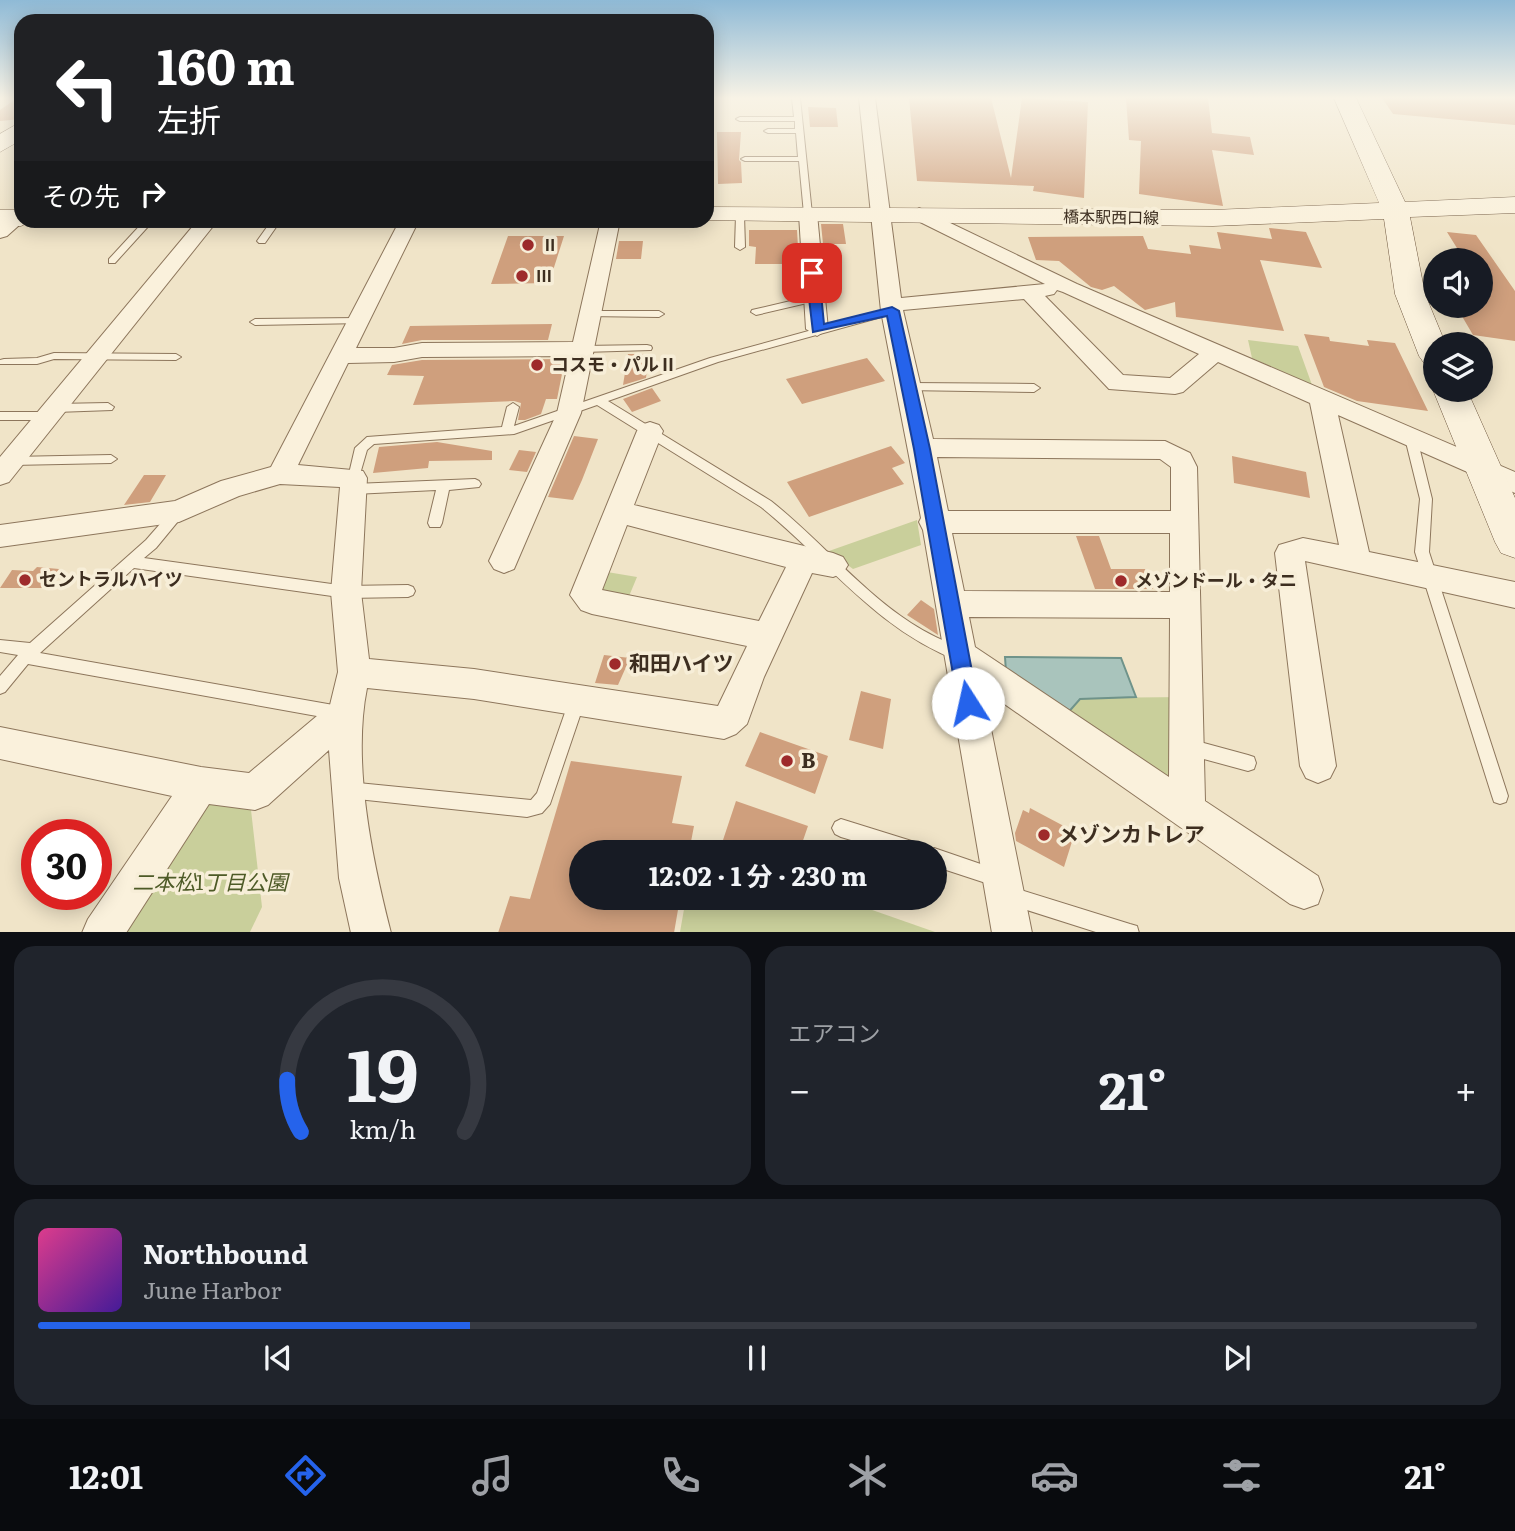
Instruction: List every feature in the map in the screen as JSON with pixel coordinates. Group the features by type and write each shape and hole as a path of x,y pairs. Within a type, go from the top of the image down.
{"street":[{"path":"872,141 892,308 922,449 933,522 1012,932"},
{"path":"1365,141 1396,211 1410,294 1425,332"},
{"name":"橋本駅西口線","path":"714,215 1213,218 1515,205"},
{"path":"808,214 817,329"},
{"path":"919,215 1070,288 1217,351 1322,400 1482,466 1515,483"},
{"path":"7,461 52,412 203,228"},
{"path":"280,474 407,228"},
{"path":"504,561 569,413 609,228"},
{"path":"892,308 1070,288"},
{"path":"1029,292 1117,383 1175,386 1217,351"},
{"path":"341,356 394,355 422,350 583,349"},
{"path":"1322,400 1357,561"},
{"path":"1455,402 1515,542"},
{"path":"650,431 585,590 588,598 767,636"},
{"path":"922,449 1165,450 1174,454 1184,467 1187,811"},
{"path":"0,536 114,523 179,511 231,488 280,474 354,484 346,592 354,672 345,714 348,790 358,878 371,932"},
{"path":"354,672 474,684 724,723 735,713 767,636 820,563 618,512"},
{"path":"933,522 1184,523"},
{"path":"1318,766 1289,553 1303,549 1430,579 1515,595"},
{"path":"950,604 1185,606"},
{"path":"960,654 1304,890"},
{"path":"0,743 201,785 255,792 345,714"},
{"path":"103,932 201,785"}],"lane":[{"path":"800,141 808,214"},
{"path":"745,159 802,159"},
{"path":"740,215 740,247"},
{"path":"111,261 142,228"},
{"path":"262,241 271,228"},
{"path":"756,313 816,298"},
{"path":"475,484 354,484 361,448 372,440 506,432 601,402 714,360 892,308"},
{"path":"591,314 659,314"},
{"path":"255,322 359,321"},
{"path":"583,349 648,348"},
{"path":"4,362 37,361 54,356 176,357"},
{"path":"908,387 1015,384 1034,388"},
{"path":"601,402 789,521 820,563 908,627 942,648 960,654"},
{"path":"0,416 108,407"},
{"path":"506,432 513,407"},
{"path":"1411,438 1426,499 1422,552 1500,796"},
{"path":"7,461 111,459"},
{"path":"435,523 444,485"},
{"path":"0,687 29,653 131,562 170,524 179,511"},
{"path":"131,562 346,592 408,591"},
{"path":"0,646 345,714"},
{"path":"348,790 527,809 536,807 544,798 577,701"},
{"path":"1188,747 1248,763"},
{"path":"841,828 880,840"},
{"path":"947,863 1127,932"}],"green space":[{"path":"1248,340 1298,346 1312,385 1252,358"},
{"path":"917,520 921,545 853,569 829,551"},
{"path":"601,571 637,577 627,601 594,588"},
{"path":"1187,697 1187,811 1059,723 1080,698"},
{"name":"二本松1丁目公園","path":"220,801 251,810 262,907 250,932 126,932 125,921 199,809"},
{"path":"684,910 872,910 935,932 680,932"}],"water":[{"path":"1005,657 1121,658 1136,697 1080,699 1059,723 1007,687"}],"building":[{"path":"717,141 740,141 742,183 718,184"},
{"path":"913,141 1002,141 1011,178 1016,141 1086,141 1084,198 1033,191 1034,186 917,181"},
{"path":"1141,141 1251,141 1254,155 1212,150 1223,206 1139,194"},
{"path":"821,224 843,224 846,244 823,244"},
{"path":"1269,228 1306,232 1322,268 1260,260 1284,331 1176,317 1175,302 1145,310 1114,286 1102,290 1091,287 1059,261 1036,260 1028,237 1143,236 1148,249 1191,254 1189,245 1221,249 1217,232 1272,239"},
{"path":"749,230 797,230 799,264 755,264 756,247 749,246"},
{"path":"1447,232 1476,235 1485,248 1457,248"},
{"path":"508,236 564,236 549,283 491,284"},
{"path":"619,241 643,241 641,259 616,259"},
{"path":"1493,259 1515,291 1515,341 1493,338 1493,332 1471,332 1463,318 1493,318"},
{"path":"552,324 548,340 422,340 402,344 410,326"},
{"path":"1304,334 1329,337 1330,341 1369,346 1367,340 1395,343 1428,411 1357,401 1324,387"},
{"path":"628,354 649,354 646,378 623,385"},
{"path":"867,358 885,381 802,404 786,379"},
{"path":"565,359 557,399 546,399 541,414 525,420 518,420 521,403 514,401 413,405 424,376 387,375 392,365 422,360"},
{"path":"652,388 661,401 632,412 623,399"},
{"path":"574,436 598,439 582,480 573,500 548,497"},
{"path":"437,442 492,451 492,460 429,461 428,468 373,473 379,447"},
{"path":"891,446 905,463 892,468 904,484 809,517 787,482"},
{"path":"519,450 536,452 527,472 509,470"},
{"path":"1232,456 1306,472 1310,498 1234,483"},
{"path":"144,475 166,475 150,502 124,505"},
{"path":"1076,536 1099,536 1111,569 1145,569 1153,589 1095,589"},
{"name":"セントラルハイツ","path":"37,567 59,569 45,588 0,588 12,570 33,571"},
{"path":"921,600 934,609 938,635 907,615"},
{"name":"和田ハイツ","path":"604,655 630,658 618,685 595,683"},
{"path":"861,691 891,699 883,749 849,740"},
{"name":"B","path":"760,732 828,756 815,794 745,766"},
{"path":"571,761 682,776 672,823 694,826 691,840 569,840 569,910 678,910 674,932 498,932 510,896 530,899"},
{"path":"736,801 808,826 803,840 723,840"},
{"name":"メゾンカトレア","path":"1030,808 1075,832 1064,867 1016,841 1015,833 1023,810 1029,813"}],"place":[{"name":"Ⅱ","path":"528,245"},
{"name":"Ⅲ","path":"522,276"},
{"name":"コスモ・パルⅡ","path":"537,365"},
{"name":"セントラルハイツ","path":"25,580"},
{"name":"メゾンドール・タニ","path":"1121,581"},
{"name":"和田ハイツ","path":"615,664"},
{"name":"B","path":"787,761"},
{"name":"メゾンカトレア","path":"1044,835"}],"route":[{"path":"812,273 817,329 892,311 922,449 933,522 968,703"}]}
